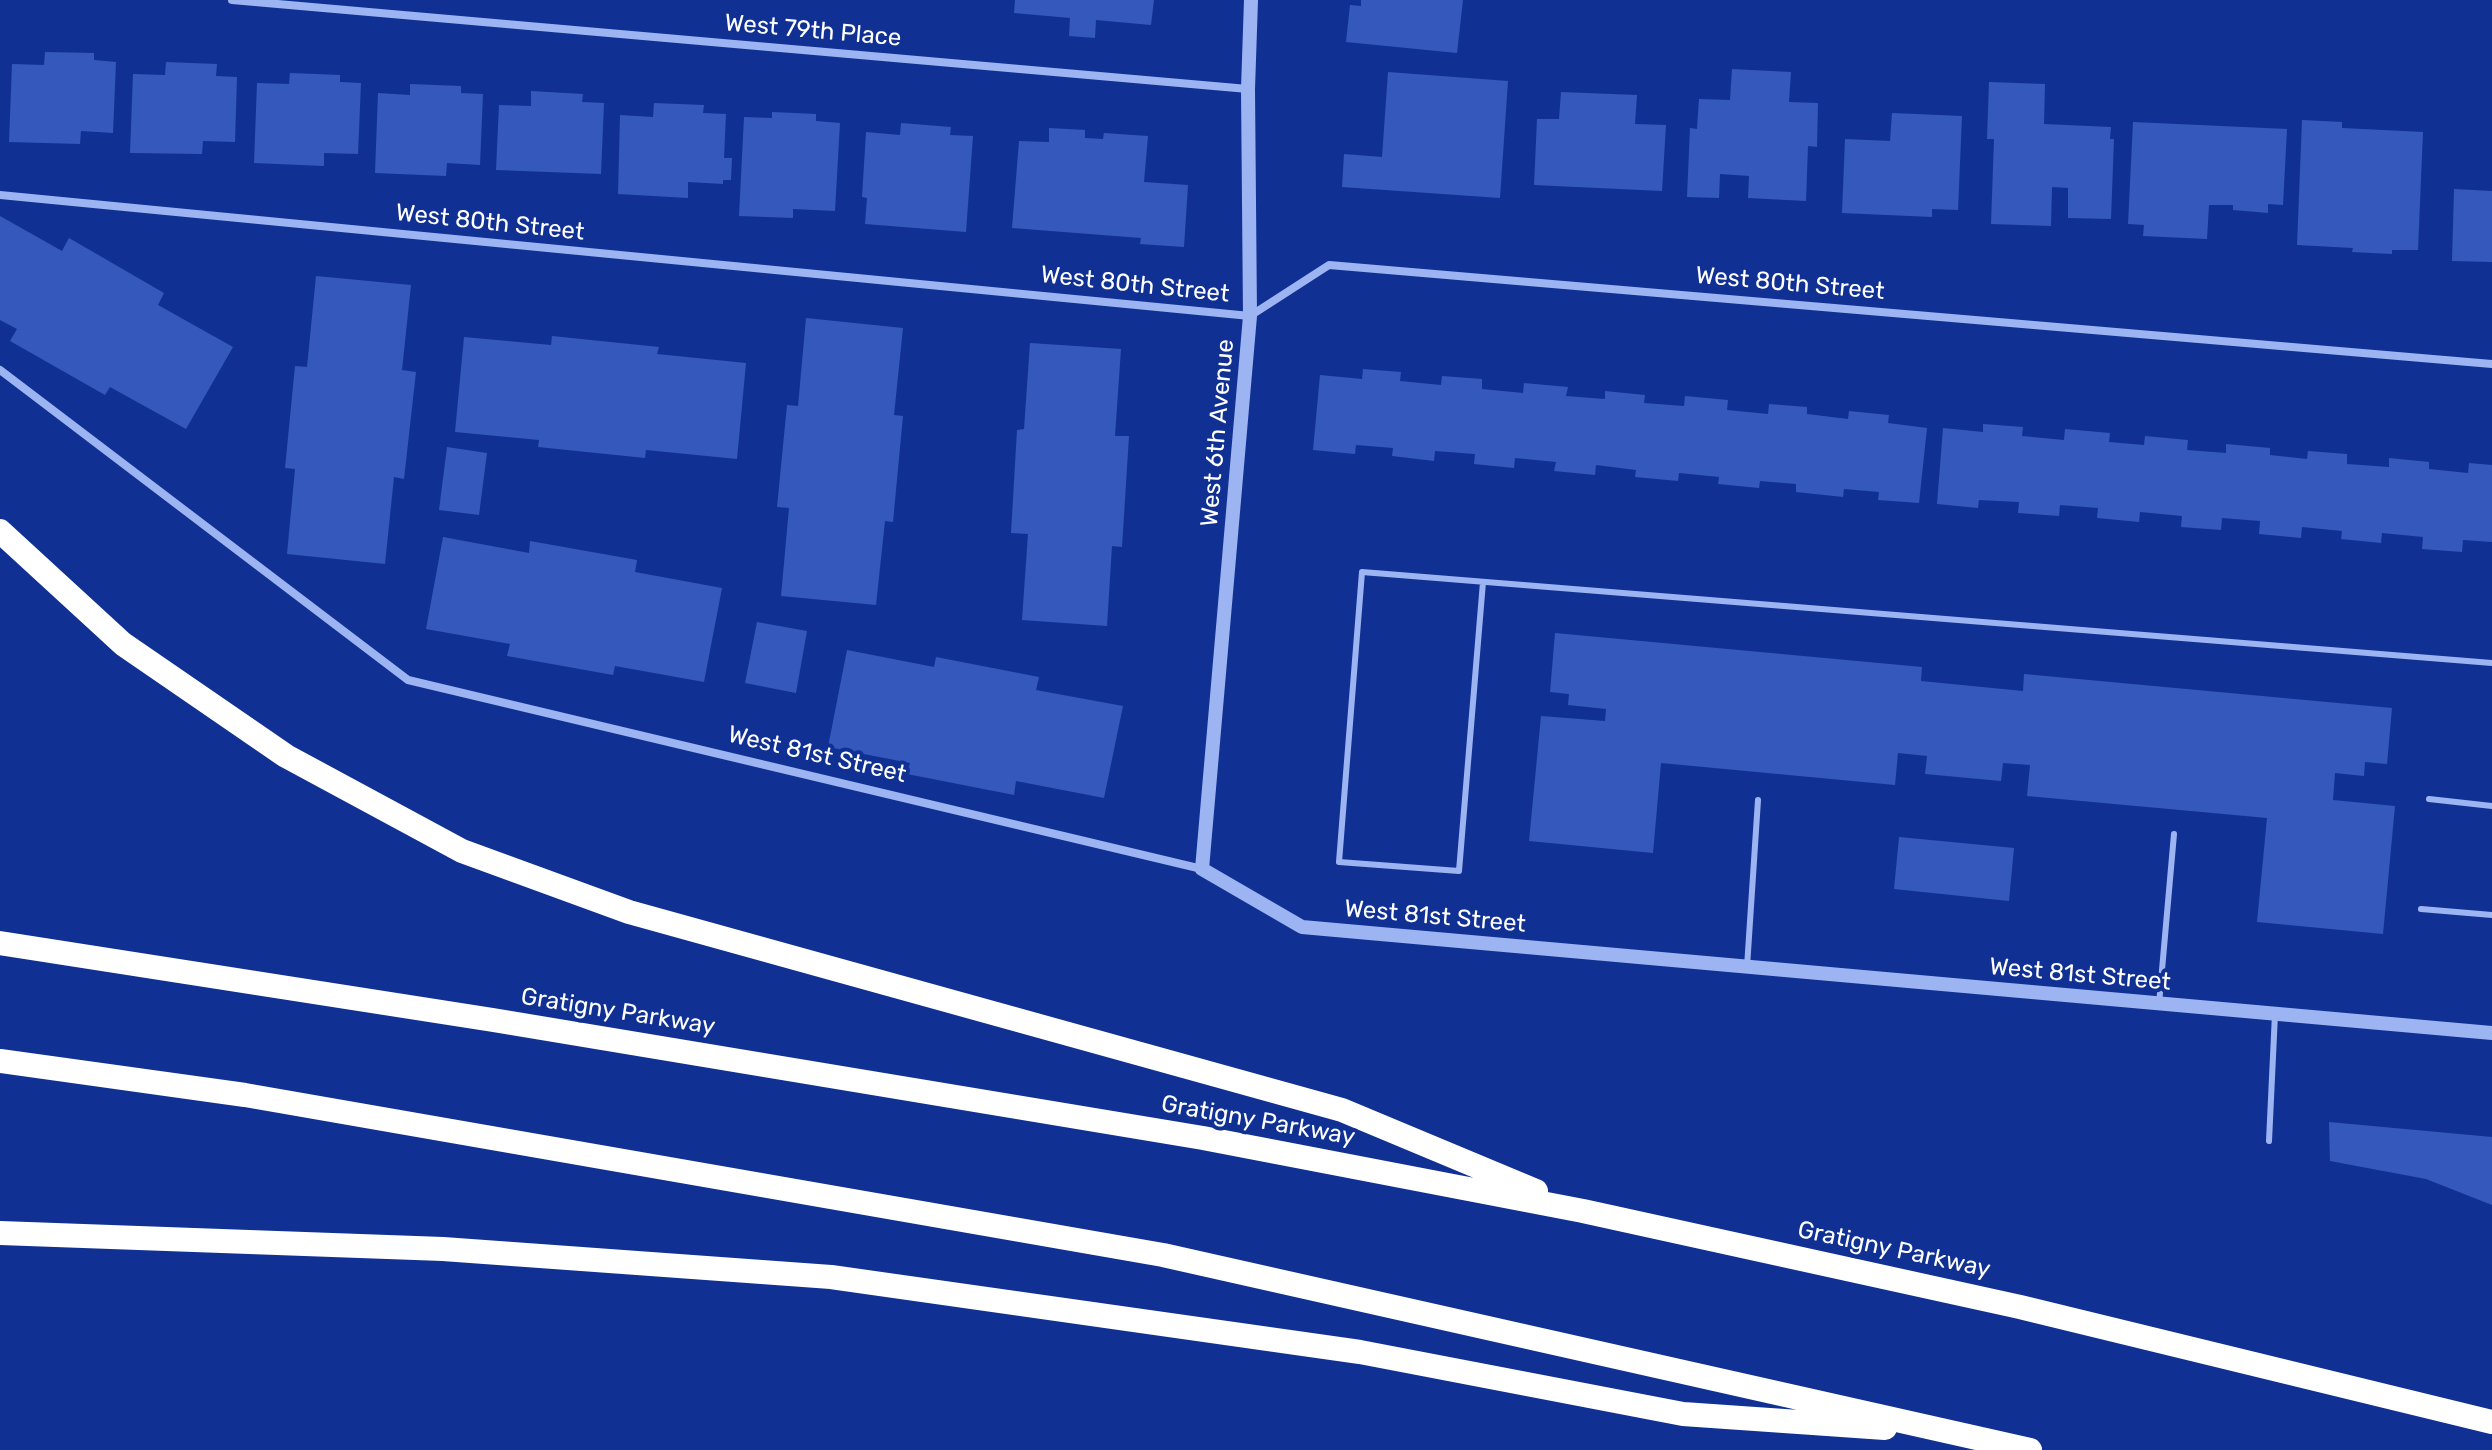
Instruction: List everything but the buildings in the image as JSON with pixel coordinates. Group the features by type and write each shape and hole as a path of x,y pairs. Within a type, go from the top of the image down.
{"highway":[{"path":"0,531 123,644 286,756 462,851 629,912 1342,1110 1583,1211"},
{"name":"Gratigny Parkway","path":"0,943 493,1020 1187,1135 1583,1211 2020,1307 2492,1422"},
{"path":"0,1061 245,1095 1163,1255 2030,1450"},
{"path":"0,1233 443,1249 831,1277 1360,1352 1683,1414 1963,1433"}],"street":[{"name":"West 79th Place","path":"232,0 1248,89"},
{"name":"West 6th Avenue","path":"1202,869 1250,316 1248,89 1251,0"},
{"name":"West 80th Street","path":"0,195 1250,316 1329,265 2492,364"},
{"name":"West 81st Street","path":"0,370 408,680 1202,869 1302,927 2492,1033"}],"lane":[{"path":"1483,582 1459,871 1339,862 1362,572 2492,663"},
{"path":"2429,799 2492,806"},
{"path":"1747,967 1758,800"},
{"path":"2159,1004 2174,834"},
{"path":"2421,909 2492,915"},
{"path":"2269,1141 2275,1014"}]}
